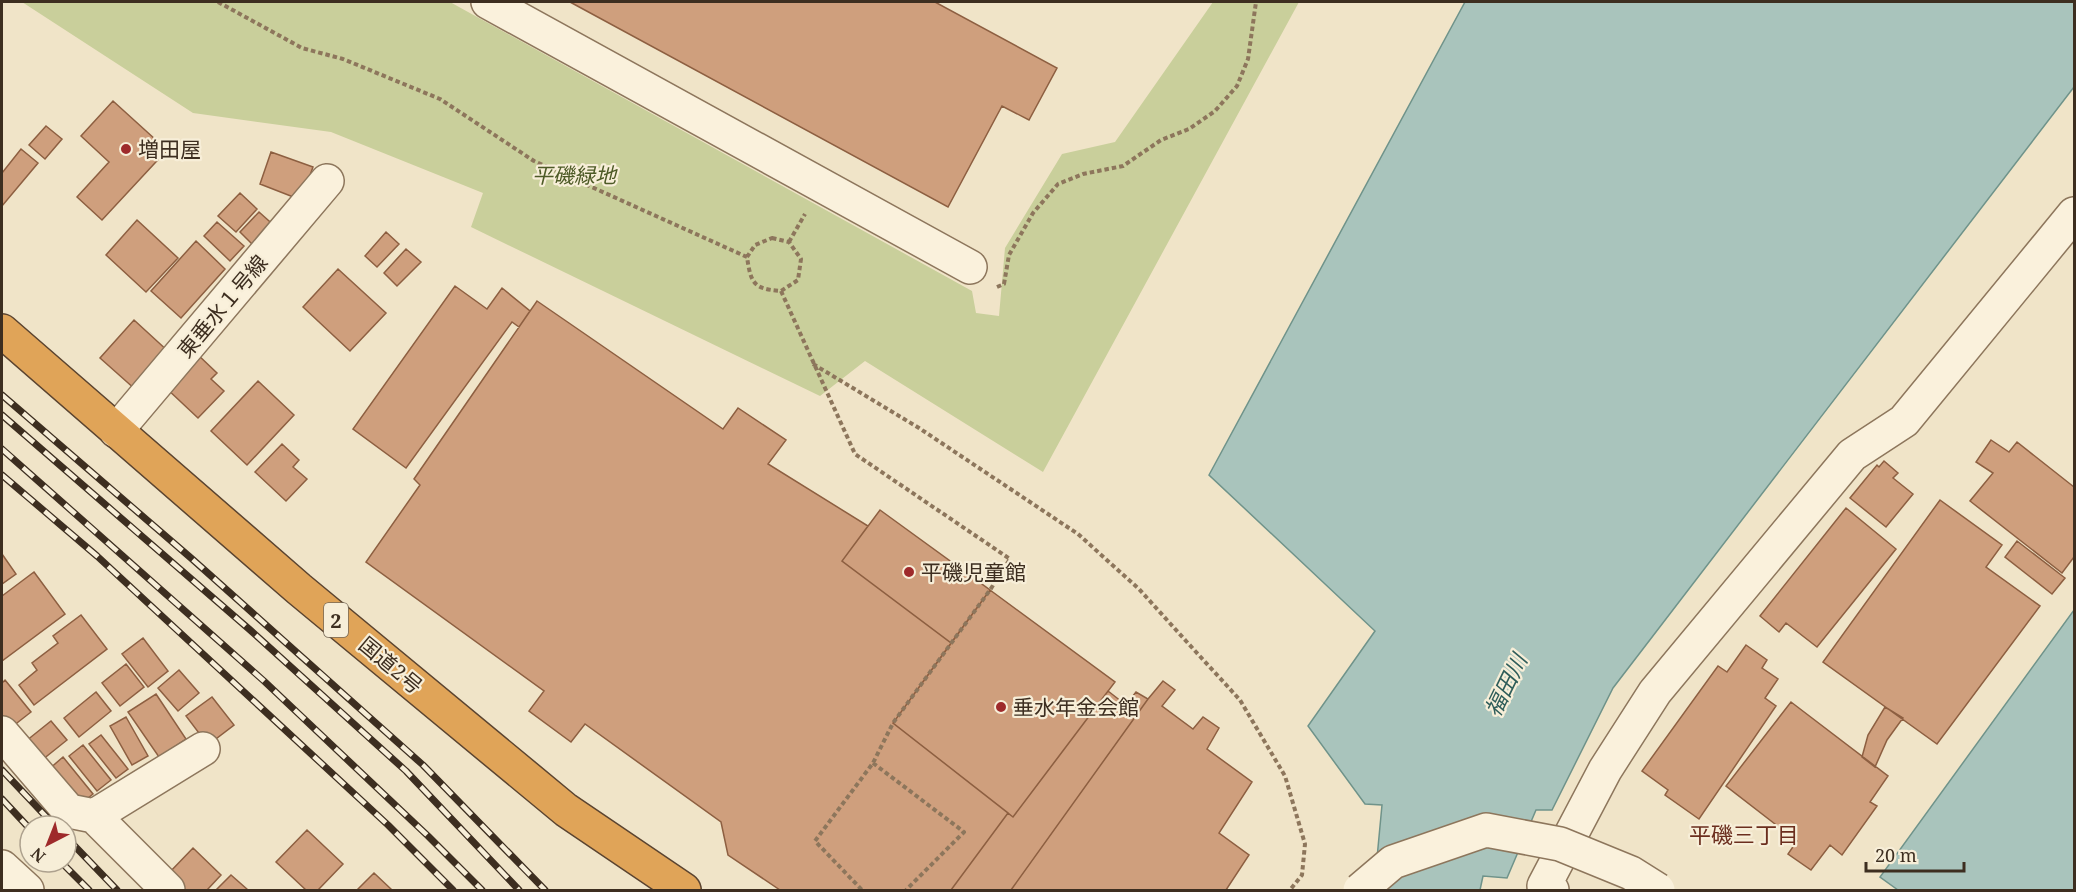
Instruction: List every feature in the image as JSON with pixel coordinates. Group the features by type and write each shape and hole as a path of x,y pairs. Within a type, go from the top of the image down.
{"highway":[{"name":"国道2号","path":"2,331 299,589 566,810 684,891"}],"street":[{"path":"488,2 982,278"},
{"name":"東垂水１号線","path":"116,431 327,181"},
{"path":"1552,891 1544,885 1605,770 1655,692 1852,455 1904,421 2069,230"},
{"path":"2,733 69,811 94,816 168,891"},
{"path":"94,816 203,749"},
{"path":"1360,891 1393,862 1486,830 1560,844 1631,873 1658,891"},
{"path":"2,867 27,891"}],"path":[{"path":"218,2 302,48 343,59 440,99 534,161 747,257"},
{"path":"982,278 1004,284 1009,255 1033,213 1058,184 1083,174 1123,166 1161,140 1190,129 1215,111 1237,86 1248,59 1256,2"},
{"path":"789,242 808,209"},
{"path":"772,238 789,242 801,259 798,280 781,291 763,290 750,278 747,257 755,244 772,238"},
{"path":"781,291 855,454 1010,559 893,723 873,763 815,841 862,891"},
{"path":"813,363 919,428 1078,534 1139,589 1240,700 1285,776 1305,844 1302,874 1290,891"},
{"path":"873,763 964,832 906,891"}],"green space":[{"name":"平磯緑地","path":"22,2 450,2 972,291 976,313 999,316 1005,248 1062,154 1115,142 1213,2 1299,2 1043,472 865,361 820,396 471,227 483,193 331,132 193,113"}],"water":[{"name":"福田川","path":"1465,2 2074,2 2074,87 1613,688 1552,810 1536,810 1507,878 1483,876 1480,890 1374,890 1382,805 1365,804 1308,726 1375,631 1209,475"},
{"path":"2074,610 2074,890 1898,890 1880,877"}],"building":[{"path":"570,2 935,2 1057,68 1029,120 1002,106 948,207"},
{"path":"113,101 167,150 102,220 77,197 109,162 81,136"},
{"path":"46,126 62,139 45,159 29,145"},
{"path":"21,149 38,163 2,206 2,173"},
{"path":"271,152 313,167 301,200 260,184"},
{"path":"240,193 257,209 236,232 218,216"},
{"path":"259,212 278,229 258,250 240,232"},
{"path":"137,220 178,258 146,292 106,255"},
{"path":"217,222 244,246 230,261 204,236"},
{"path":"386,232 399,244 377,267 365,256"},
{"path":"196,241 225,269 181,318 151,291"},
{"path":"406,249 421,262 397,286 384,273"},
{"path":"338,269 386,313 350,351 303,307"},
{"path":"455,286 487,309 502,288 530,311 519,327 512,322 406,468 353,429"},
{"path":"537,301 723,429 738,408 786,440 768,464 868,526 842,561 951,643 893,723 1008,813 951,890 780,890 728,855 721,822 585,724 571,742 529,711 544,691 366,562 420,485 414,479"},
{"path":"134,320 170,353 136,390 100,358"},
{"path":"196,353 217,373 211,379 224,391 198,418 165,387"},
{"path":"258,381 294,415 247,465 211,431"},
{"path":"1991,440 2009,452 2017,442 2074,487 2074,557 2062,573 1970,501 1993,473 1976,462"},
{"path":"282,444 299,460 293,467 307,479 286,501 255,472"},
{"path":"1884,461 1898,473 1893,478 1913,494 1886,527 1850,498 1877,465 1879,467"},
{"path":"1940,500 2002,545 1986,567 2040,606 1937,744 1823,662"},
{"path":"1846,508 1896,549 1817,647 1786,623 1779,632 1760,616"},
{"path":"880,510 990,590 951,643 842,561"},
{"path":"2017,541 2065,578 2052,594 2005,557"},
{"path":"2,554 16,574 2,584"},
{"path":"34,572 65,614 2,661 2,596"},
{"name":"垂水年金会館","path":"990,590 1115,682 1013,817 893,723"},
{"path":"81,615 107,649 34,705 19,685 37,670 32,663 58,643 53,636"},
{"path":"143,638 168,671 148,687 122,654"},
{"path":"1746,645 1767,660 1762,668 1778,679 1765,698 1776,706 1699,819 1665,795 1668,790 1642,771 1718,666 1727,672"},
{"path":"126,664 144,687 120,706 102,683"},
{"path":"179,670 199,693 178,711 158,688"},
{"path":"5,680 31,712 8,730 2,722 2,683"},
{"path":"1163,681 1175,690 1162,706 1193,729 1203,717 1219,728 1207,749 1252,782 1219,833 1249,855 1226,890 1011,890 1148,699"},
{"path":"1108,691 1126,705 1136,692 1148,699 1011,890 951,890 1008,813 1013,817"},
{"path":"96,692 111,711 79,737 64,718"},
{"path":"156,694 186,739 159,757 128,712"},
{"path":"212,697 234,725 208,745 186,716"},
{"path":"1791,702 1888,776 1870,802 1877,806 1842,855 1830,845 1811,870 1788,854 1797,841 1726,786"},
{"path":"1885,707 1903,718 1887,740 1875,767 1862,757 1868,735"},
{"path":"126,717 148,756 132,765 110,726"},
{"path":"51,721 67,740 37,764 21,745"},
{"path":"101,735 128,769 116,778 89,744"},
{"path":"83,745 111,780 97,791 69,756"},
{"path":"63,757 93,794 77,807 48,770"},
{"path":"307,830 343,864 318,890 306,890 276,862"},
{"path":"193,848 221,875 207,890 185,890 168,874"},
{"path":"374,873 392,890 357,890"},
{"path":"231,875 248,890 216,890"}],"railway":[{"path":"2,395 191,558 423,765 545,890"},
{"path":"2,415 249,629 406,771 519,890"},
{"path":"2,449 264,681 482,890"},
{"path":"2,475 97,556 388,825 453,890"},
{"path":"2,770 44,814"},
{"path":"2,799 18,816"},
{"path":"78,849 117,890"},
{"path":"73,874 89,890"}],"place":[{"name":"増田屋","path":"126,149"},
{"name":"平磯児童館","path":"909,572"},
{"name":"垂水年金会館","path":"1001,707"}],"district":[{"name":"平磯三丁目","path":"1744,834"}]}
